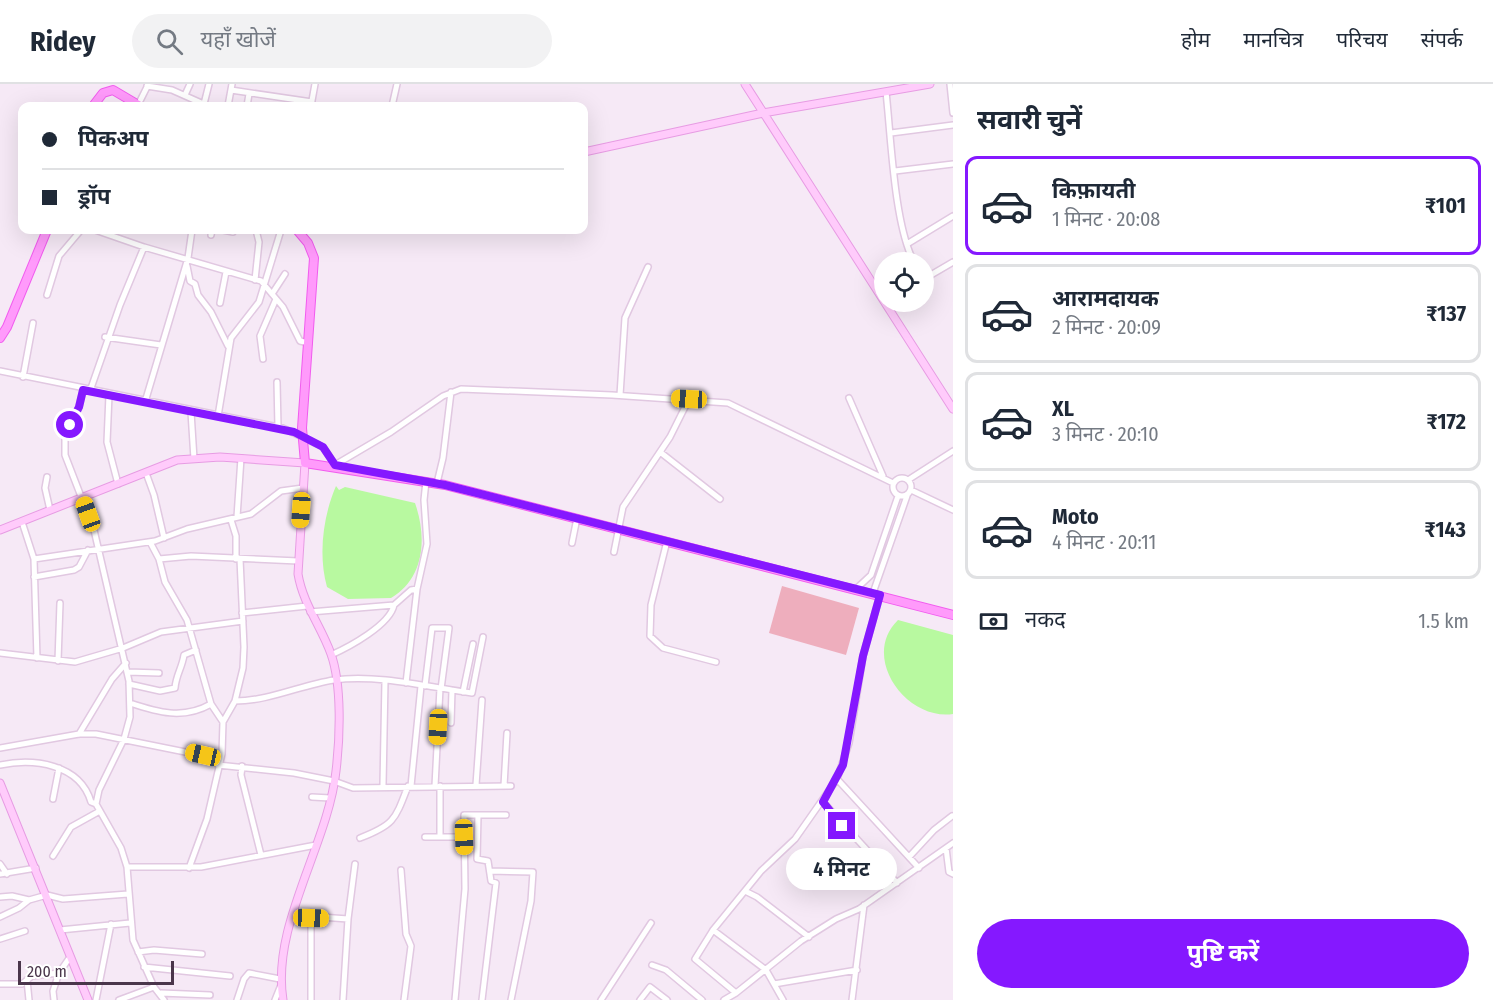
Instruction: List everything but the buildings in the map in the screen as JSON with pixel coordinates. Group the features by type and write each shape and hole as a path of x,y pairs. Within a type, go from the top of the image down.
{"main road":[{"path":"745,84 874,283"},
{"path":"588,151 763,113 930,84"},
{"path":"96,102 103,93 113,90 132,102"},
{"path":"0,338 7,327 45,234"},
{"path":"283,1000 280,982 293,915 334,781 338,724 331,655 301,591 298,561 305,463 304,438 314,258 308,243 300,234"},
{"path":"892,312 953,409"},
{"path":"0,530 177,460 240,458 335,465 437,483 953,615"},
{"path":"0,783 88,1000"}],"street":[{"path":"185,95 190,84"},
{"path":"206,102 209,84"},
{"path":"311,102 315,84"},
{"path":"393,102 397,84"},
{"path":"950,84 953,113"},
{"path":"141,102 147,85 185,95 200,102"},
{"path":"229,102 232,87 249,94 297,102"},
{"path":"886,92 895,171 910,252"},
{"path":"248,102 249,94"},
{"path":"269,102 270,98"},
{"path":"891,134 953,125"},
{"path":"895,171 953,164"},
{"path":"907,244 953,216"},
{"path":"47,295 59,256 78,234"},
{"path":"107,234 255,280 265,286 274,297 293,324 300,340 309,344"},
{"path":"145,402 188,258 191,234"},
{"path":"255,280 259,242 257,234"},
{"path":"218,416 228,346 234,331 259,302 280,234"},
{"path":"90,391 107,337 144,247"},
{"path":"188,258 190,281 195,284 228,346"},
{"path":"934,273 953,262"},
{"path":"620,395 625,318 648,267"},
{"path":"220,303 226,272"},
{"path":"263,359 260,336 285,274"},
{"path":"23,377 33,323"},
{"path":"107,337 161,345"},
{"path":"0,371 83,390 278,427 323,447 335,465 451,392 482,389 620,395 728,403 883,476 893,483"},
{"path":"277,382 278,427"},
{"path":"83,390 64,445 67,462 82,497 98,550 123,648 128,672 130,703 130,717 124,739 99,790 96,804 98,812 121,848 127,867 130,923 138,952 154,987 161,993 164,1000"},
{"path":"437,483 445,449 451,392"},
{"path":"109,395 107,442 118,483"},
{"path":"849,398 883,476"},
{"path":"614,552 623,507 660,452 689,399"},
{"path":"192,411 194,459"},
{"path":"660,452 720,499"},
{"path":"898,496 892,488 897,479 908,480 953,452"},
{"path":"189,868 207,819 219,762 223,722 235,701 243,668 243,621 234,519 240,458"},
{"path":"146,472 164,538"},
{"path":"47,477 45,488 50,510"},
{"path":"908,480 911,490 953,510"},
{"path":"406,683 417,589 427,544 424,500 426,481"},
{"path":"34,559 150,542 207,524 234,519 258,510 281,491 303,488"},
{"path":"736,993 695,959 713,930 761,871 795,840 837,779 849,743 863,656 877,594 907,496 911,490"},
{"path":"898,496 907,496"},
{"path":"856,589 871,575 898,496"},
{"path":"572,543 577,518"},
{"path":"21,522 34,559 36,658"},
{"path":"667,541 651,605 648,625 650,636 663,648 716,662"},
{"path":"150,542 159,559 165,582 190,628 211,704 223,722"},
{"path":"34,577 74,570 79,567 88,550"},
{"path":"159,559 191,556 298,561"},
{"path":"331,655 355,645 387,616 394,605 411,590 417,589"},
{"path":"58,661 60,603"},
{"path":"242,613 394,605"},
{"path":"0,653 75,662 123,648 153,635 243,621"},
{"path":"360,838 386,828 391,823 410,786 432,628 449,628 440,688 438,786 440,837"},
{"path":"235,701 279,694 335,680 385,681 472,693 483,637"},
{"path":"463,692 472,644"},
{"path":"129,684 160,691 175,688 176,675 182,668 184,655 196,650"},
{"path":"79,734 112,679 126,663"},
{"path":"128,672 159,674"},
{"path":"383,785 385,681"},
{"path":"451,723 452,690"},
{"path":"476,785 482,700"},
{"path":"130,703 149,711 179,714 211,704"},
{"path":"0,748 79,734 124,739 219,762 334,781 353,788 383,785 507,786 507,734"},
{"path":"0,765 23,762 59,768 83,784 91,802 96,804"},
{"path":"242,766 241,775 261,855"},
{"path":"53,799 59,768"},
{"path":"837,779 919,868"},
{"path":"312,797 330,798"},
{"path":"823,802 897,883"},
{"path":"53,856 71,827 98,812"},
{"path":"455,1000 463,935 465,815 506,815"},
{"path":"478,815 477,859 488,861 491,881 496,883 482,1000"},
{"path":"909,857 934,830 952,816"},
{"path":"425,837 464,837"},
{"path":"127,867 189,868 316,845"},
{"path":"724,1000 809,937 864,906 951,845"},
{"path":"951,845 949,872 953,874"},
{"path":"0,864 7,874"},
{"path":"343,1000 348,919 355,864"},
{"path":"0,874 36,868"},
{"path":"401,870 406,934 411,946 404,1000"},
{"path":"490,871 533,872 531,900 511,1000"},
{"path":"745,891 758,897 809,937"},
{"path":"0,897 12,896 29,900 47,896 63,898 128,894"},
{"path":"0,917 19,908 29,900"},
{"path":"851,1000 857,970 864,906"},
{"path":"293,915 348,919"},
{"path":"311,918 311,1000"},
{"path":"60,930 130,923"},
{"path":"601,1000 651,923"},
{"path":"96,1000 111,924"},
{"path":"713,930 766,970 783,1000"},
{"path":"0,939 25,931"},
{"path":"138,952 153,950 202,954"},
{"path":"54,1000 53,991 59,973 70,957"},
{"path":"652,965 666,970 702,1000"},
{"path":"144,967 230,976"},
{"path":"774,984 857,970"},
{"path":"0,984 22,984 32,976 59,973"},
{"path":"237,1000 244,979 249,974 280,982 275,1000"},
{"path":"27,980 29,1000"},
{"path":"119,1000 130,999 154,987"},
{"path":"640,1000 650,987 667,1000"},
{"path":"161,993 210,996"}],"shaded area":[{"path":"336,486 339,490 345,487 415,503 422,543 417,568 411,580 391,598 348,599 327,587 324,575 323,536"},
{"path":"782,586 859,608 846,655 769,633"},
{"path":"898,620 953,635 953,714 936,713 919,707 905,697 894,684 886,668 884,651 888,635"}],"route":[{"path":"70,425 79,407 83,390 263,424 294,432 323,447 330,454 335,465 445,485 880,595 863,656 849,743 843,765 823,802 842,826"}]}
